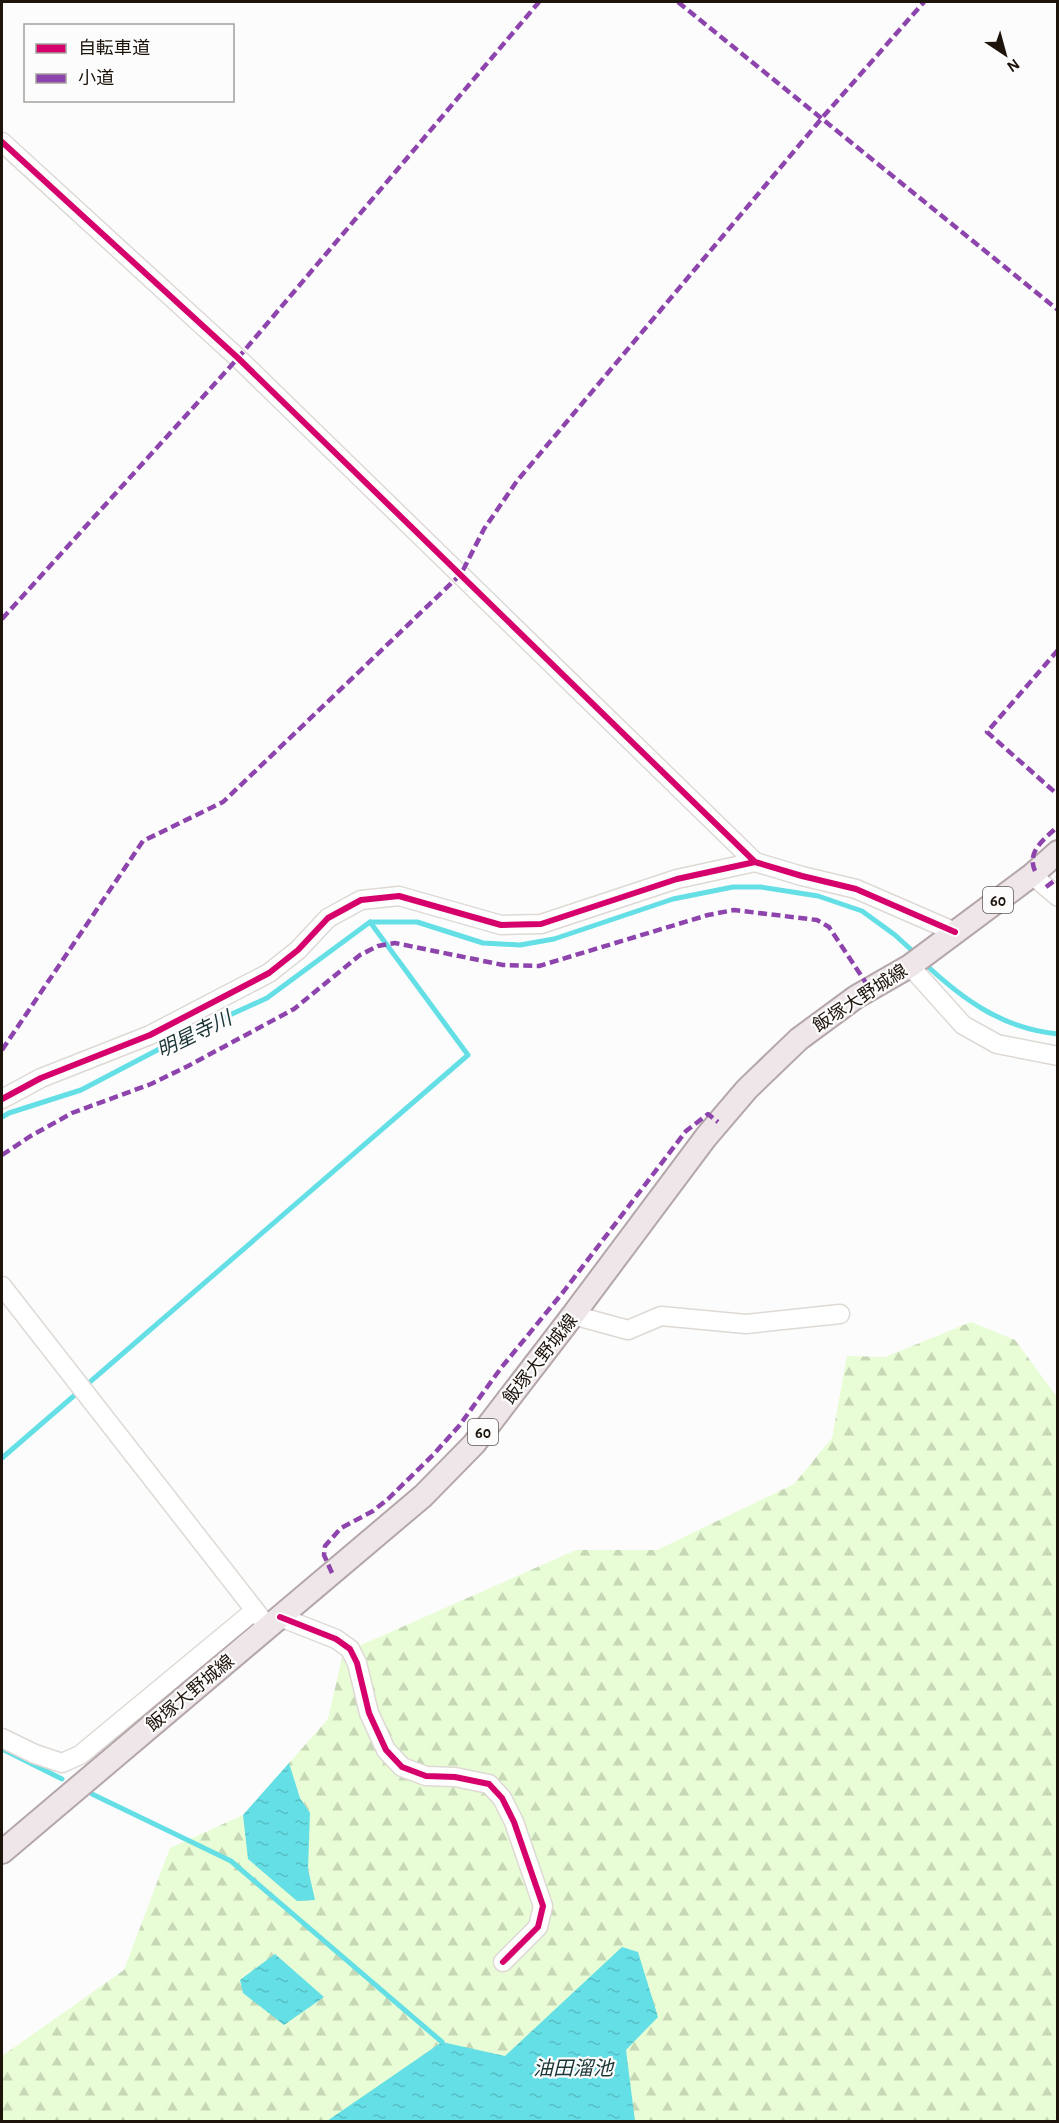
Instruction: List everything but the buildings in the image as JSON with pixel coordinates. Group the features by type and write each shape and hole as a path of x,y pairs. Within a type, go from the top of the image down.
{"main road":[{"name":"飯塚大野城線","path":"2,1852 268,1619 423,1496 474,1444 706,1137 747,1089 799,1039 856,998 910,966 1058,852"}],"street":[{"path":"2,142 238,358 755,862 856,889 956,932"},
{"path":"2,1099 41,1078 150,1035 269,973 298,950 328,918 361,900 399,896 501,925 541,924 677,879 755,862"},
{"path":"1032,874 1058,897"},
{"path":"910,966 963,1025 998,1044 1058,1056"},
{"path":"2,1286 268,1619 336,1639 350,1649 357,1663 369,1713 386,1750 402,1767 426,1776 455,1777 489,1784 502,1798 514,1822 543,1906 538,1927 503,1962"},
{"path":"573,1315 628,1330 662,1316 746,1324 840,1314"},
{"path":"2,1738 35,1754 62,1763 80,1755 268,1619"}],"green space":[{"path":"971,1322 1015,1340 1057,1397 1057,2121 2,2121 2,2056 124,1970 170,1848 243,1815 328,1719 343,1653 576,1550 657,1550 794,1484 832,1438 847,1356 885,1357"}],"water":[{"path":"289,1763 300,1798 310,1813 308,1869 315,1900 297,1901 248,1859 243,1815"},
{"name":"油田溜池","path":"622,1947 638,1952 658,2017 626,2050 635,2121 327,2121 442,2042 505,2056"},
{"path":"275,1954 324,1997 284,2025 243,1993 240,1980"}],"waterway":[{"path":"370,922 417,922 483,943 520,945 554,939 673,899 733,887 761,887 818,896 862,911 895,935 917,955"},
{"name":"明星寺川","path":"2,1117 81,1090 188,1034 267,998 370,922"},
{"path":"2,1458 468,1055 370,922"},
{"path":"923,962 968,1000 984,1010 1019,1026 1058,1034"},
{"path":"2,1749 62,1779"},
{"path":"92,1794 231,1861 442,2042"}],"marked path":[{"path":"2,619 238,358 539,2"},
{"path":"678,2 1058,310"},
{"path":"2,1050 143,841 223,802 461,574 484,529 517,481 822,118 924,2"},
{"path":"1058,650 987,732 1058,795"},
{"path":"1035,871 1033,864 1035,851 1058,826"},
{"path":"1046,887 1058,878"},
{"path":"2,1155 72,1113 151,1084 294,1009 360,955 378,946 395,943 503,965 539,966 708,915 734,910 817,920 829,927 870,989"},
{"path":"332,1573 324,1555 325,1546 341,1528 373,1511 388,1499 459,1426 501,1368 564,1291 686,1131 708,1114 718,1122"}],"cycle path":[{"path":"2,142 238,358 755,862 856,889 955,932"},
{"path":"2,1099 41,1078 150,1035 269,973 298,950 328,918 361,900 399,896 501,925 541,924 677,879 755,862"},
{"path":"280,1617 336,1639 350,1649 357,1663 369,1713 386,1750 402,1767 426,1776 455,1777 489,1784 502,1798 514,1822 543,1906 538,1927 503,1962"}]}
